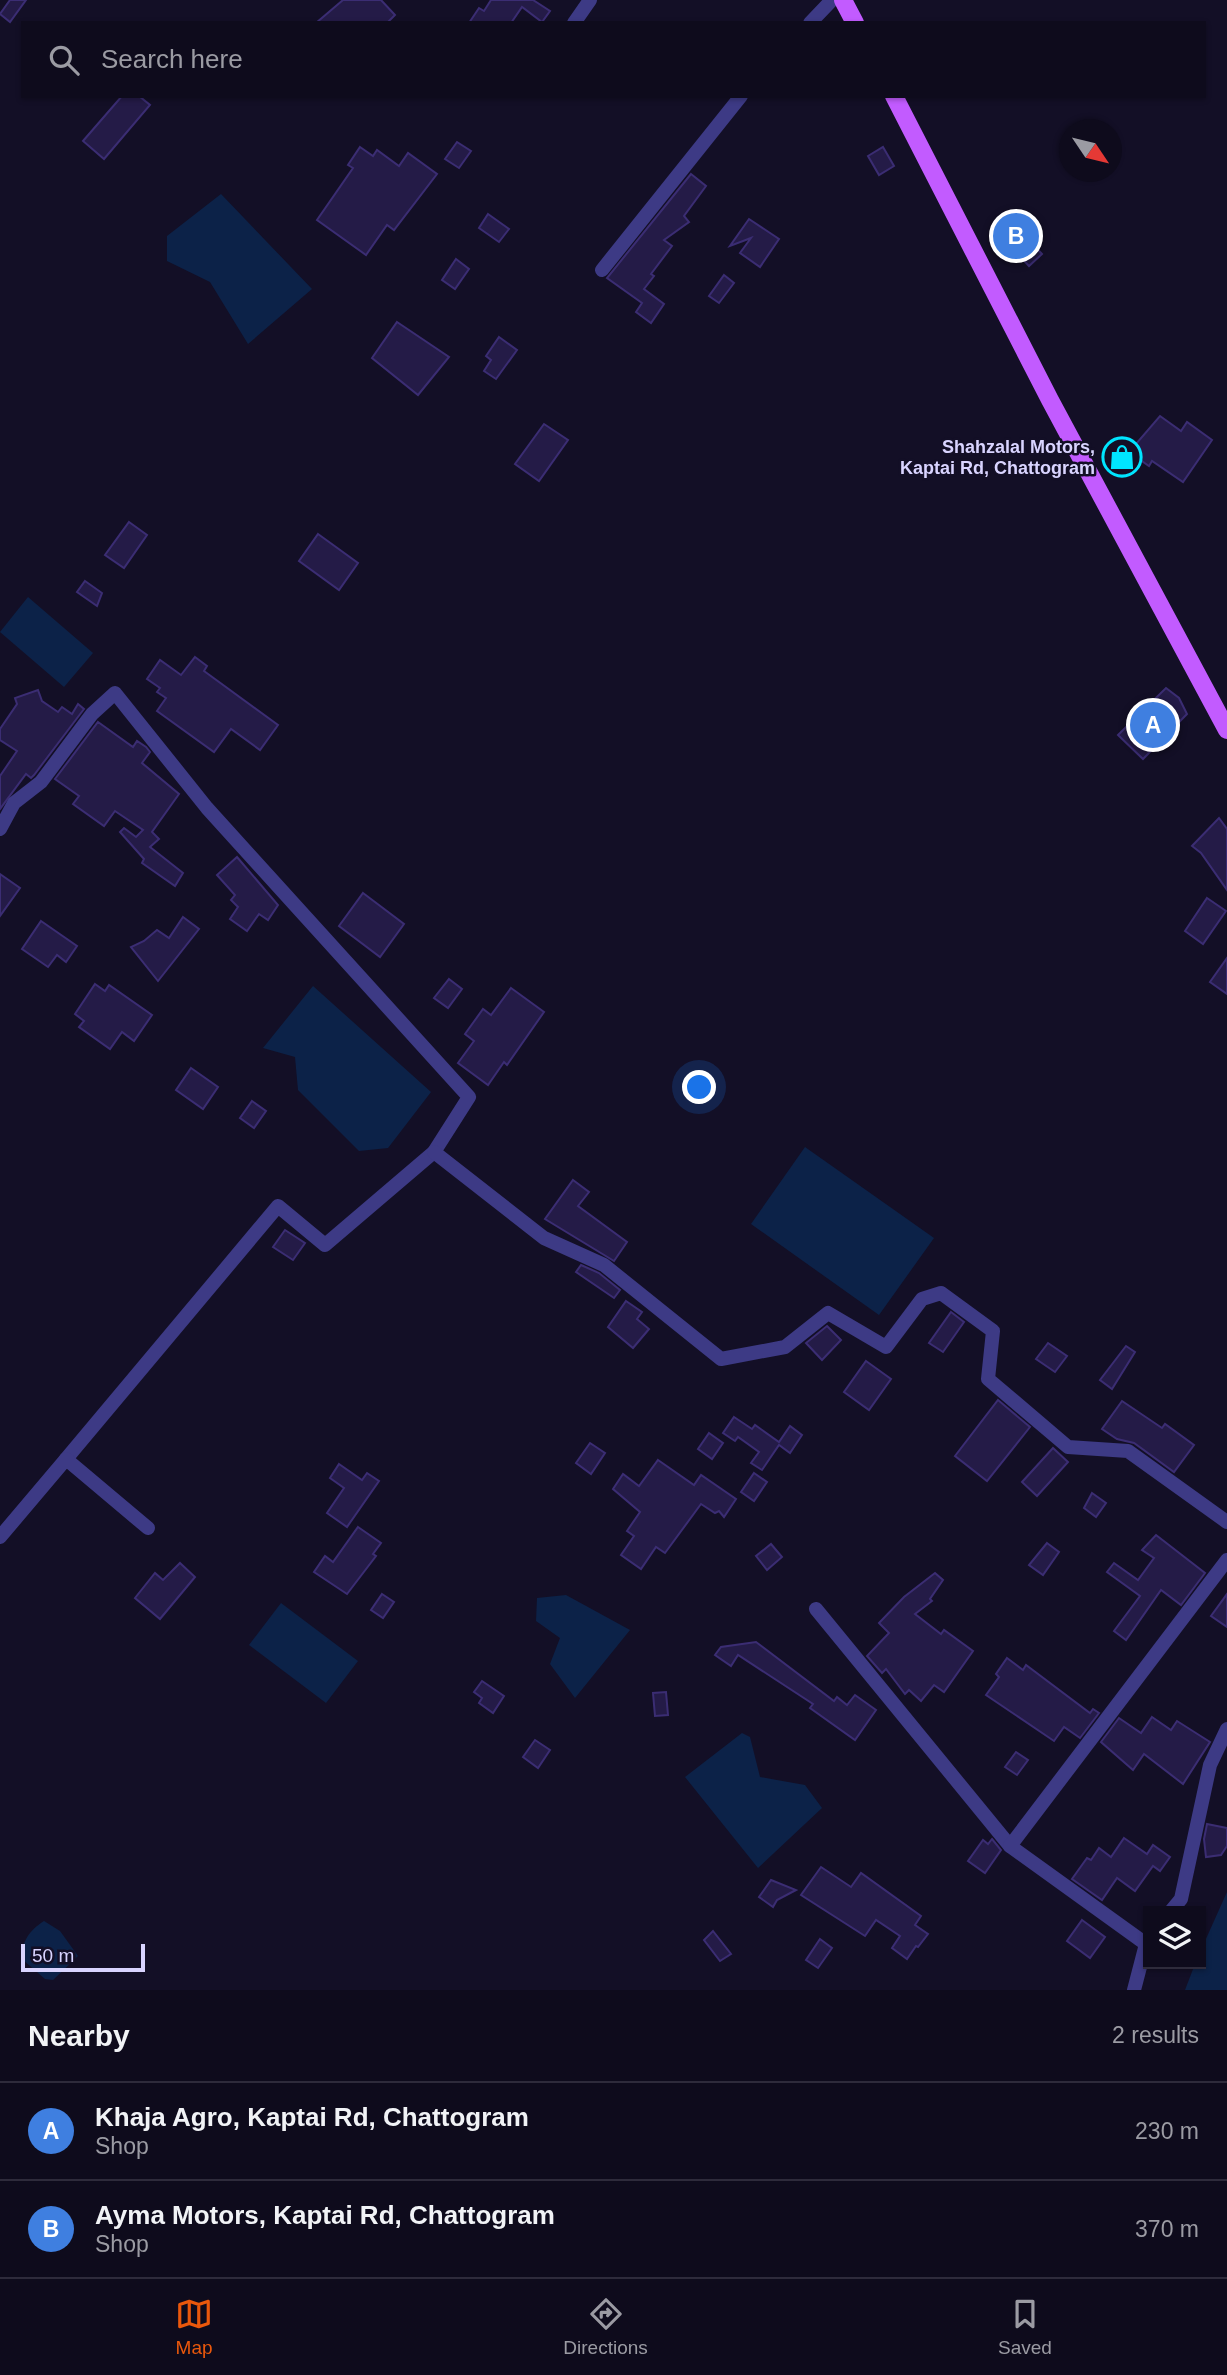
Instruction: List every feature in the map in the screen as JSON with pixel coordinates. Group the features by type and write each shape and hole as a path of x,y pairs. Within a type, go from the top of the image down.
{"main road":[{"path":"843,0 854,21"},
{"path":"895,98 1050,400 1227,730"}],"street":[{"path":"575,21 590,0"},
{"path":"812,21 832,0"},
{"path":"603,270 739,98"},
{"path":"0,829 14,803 41,782 92,714 115,693 207,808 469,1097 434,1152 326,1245 278,1206 0,1537"},
{"path":"434,1152 544,1238 604,1265 721,1359 785,1347 828,1313 886,1347 922,1299 941,1293 993,1331 988,1379 1068,1447 1128,1451 1227,1522"},
{"path":"66,1459 148,1528"},
{"path":"1010,1846 1227,1560"},
{"path":"816,1609 1010,1846 1143,1939"},
{"path":"1175,1906 1181,1899 1210,1765 1227,1729"},
{"path":"1134,1990 1143,1957"}],"water":[{"path":"221,194 312,289 248,344 210,282 167,261 167,236"},
{"path":"28,597 93,653 64,687 0,632"},
{"path":"313,986 431,1092 388,1148 359,1151 298,1090 295,1057 263,1048"},
{"path":"805,1147 934,1238 879,1315 751,1224"},
{"path":"566,1595 630,1630 575,1698 550,1664 560,1638 536,1621 537,1598"},
{"path":"281,1603 358,1661 326,1703 249,1645"},
{"path":"742,1733 750,1737 760,1777 805,1785 822,1808 758,1868 685,1777"},
{"path":"1227,1892 1227,1990 1185,1990 1193,1969 1206,1969 1206,1939"},
{"path":"44,1921 60,1931 78,1956 53,1980 45,1979 22,1959 27,1937"}],"building":[{"path":"10,0 26,0 10,22 0,14"},
{"path":"343,0 381,0 395,15 389,21 318,21"},
{"path":"491,0 533,0 550,11 543,21 522,7 512,21 470,21 479,8 484,11"},
{"path":"120,98 141,98 150,105 104,159 83,141"},
{"path":"457,142 471,151 459,168 445,159"},
{"path":"360,147 373,156 377,150 399,166 408,153 437,174 394,230 387,225 366,255 317,220 353,168 348,165"},
{"path":"883,147 894,166 879,175 868,156"},
{"path":"691,174 706,186 684,216 689,222 664,240 672,246 651,274 654,276 644,289 664,304 651,323 636,312 642,303 607,278"},
{"path":"488,214 509,229 499,242 479,228"},
{"path":"749,219 779,239 760,267 740,253 751,238 730,246"},
{"path":"1011,221 1042,254 1029,266 998,233"},
{"path":"456,259 469,269 455,289 442,280"},
{"path":"724,275 734,283 719,303 709,296"},
{"path":"397,322 449,357 418,395 372,358"},
{"path":"499,337 517,350 496,379 484,371 491,360 486,356"},
{"path":"1160,416 1181,431 1187,422 1212,440 1183,482 1152,461 1149,466 1129,452"},
{"path":"544,424 568,440 539,481 515,464"},
{"path":"129,522 147,535 124,568 105,555"},
{"path":"318,534 358,563 339,590 299,561"},
{"path":"85,581 102,593 97,606 77,592"},
{"path":"195,657 207,666 204,671 278,725 260,750 231,729 214,752 157,711 166,698 157,692 160,688 147,679 160,660 181,675"},
{"path":"1166,688 1179,698 1187,714 1143,759 1118,735"},
{"path":"38,690 42,701 58,712 62,707 72,714 78,704 84,709 34,775 31,778 26,774 0,809 0,776 17,751 0,740 0,729 17,704 15,698"},
{"path":"98,722 133,747 137,741 146,747 150,752 142,763 179,794 152,832 159,839 150,847 183,873 175,886 142,863 144,859 120,832 124,828 136,837 143,830 115,811 104,826 73,804 79,796 55,779"},
{"path":"1219,818 1227,829 1227,890 1201,853 1192,846"},
{"path":"237,857 278,905 268,920 259,914 247,931 230,919 238,907 231,900 235,895 217,875"},
{"path":"0,874 20,888 0,916"},
{"path":"363,893 404,924 380,957 339,926"},
{"path":"1207,898 1226,911 1203,944 1185,931"},
{"path":"183,917 199,929 158,981 131,947 157,930 169,938"},
{"path":"41,921 77,946 66,962 57,955 48,967 22,949"},
{"path":"1227,958 1227,994 1210,982"},
{"path":"449,979 462,989 448,1008 434,998"},
{"path":"95,984 105,991 109,985 152,1015 134,1041 122,1032 110,1049 79,1027 84,1021 75,1014"},
{"path":"511,988 544,1012 507,1065 504,1062 488,1085 458,1063 474,1041 465,1034 483,1009 491,1015"},
{"path":"191,1068 218,1087 203,1109 176,1090"},
{"path":"252,1101 266,1111 254,1128 240,1118"},
{"path":"573,1180 589,1192 578,1206 627,1242 614,1261 545,1219"},
{"path":"285,1230 305,1243 293,1260 273,1247"},
{"path":"581,1265 599,1273 620,1290 614,1298 576,1272"},
{"path":"626,1301 642,1312 637,1319 649,1329 633,1348 608,1327"},
{"path":"951,1312 964,1322 943,1352 929,1343"},
{"path":"827,1326 841,1340 822,1360 806,1343"},
{"path":"1048,1343 1067,1356 1055,1372 1036,1359"},
{"path":"1126,1346 1135,1352 1112,1389 1100,1380"},
{"path":"866,1361 891,1379 869,1410 844,1392"},
{"path":"998,1400 1030,1427 987,1481 955,1456"},
{"path":"1122,1401 1162,1428 1165,1424 1194,1445 1174,1472 1134,1443 1117,1439 1102,1429"},
{"path":"734,1417 752,1429 755,1425 779,1442 790,1426 802,1435 790,1453 779,1445 762,1470 751,1463 759,1452 738,1437 735,1441 723,1433"},
{"path":"709,1433 723,1443 712,1459 698,1449"},
{"path":"590,1443 605,1453 591,1474 576,1463"},
{"path":"1053,1448 1068,1462 1037,1496 1022,1482"},
{"path":"658,1460 694,1485 701,1475 736,1499 724,1517 719,1511 715,1513 701,1504 665,1553 656,1547 641,1569 621,1555 634,1536 627,1531 640,1512 613,1489 623,1474 639,1486"},
{"path":"339,1464 362,1480 367,1473 379,1481 347,1527 327,1513 344,1488 330,1478"},
{"path":"754,1473 767,1482 754,1501 741,1492"},
{"path":"1092,1493 1106,1503 1096,1517 1084,1508"},
{"path":"358,1527 381,1543 373,1554 376,1556 347,1594 314,1572 325,1556 333,1562"},
{"path":"1156,1535 1205,1573 1181,1605 1161,1590 1126,1640 1114,1631 1140,1596 1107,1572 1114,1563 1138,1580 1154,1558 1142,1550"},
{"path":"1047,1543 1059,1552 1043,1575 1029,1565"},
{"path":"771,1544 782,1557 767,1570 756,1556"},
{"path":"180,1563 195,1577 160,1619 135,1598 155,1573 163,1580"},
{"path":"935,1573 943,1580 930,1599 932,1601 915,1614 941,1634 944,1630 973,1651 944,1692 934,1685 921,1701 909,1690 905,1694 886,1669 882,1673 867,1656 889,1633 879,1623 904,1597"},
{"path":"382,1594 394,1602 383,1618 371,1610"},
{"path":"1227,1594 1227,1627 1211,1616"},
{"path":"756,1642 834,1701 837,1697 847,1705 855,1695 876,1710 855,1740 810,1708 813,1704 738,1655 731,1666 715,1655 721,1647"},
{"path":"1007,1658 1023,1670 1026,1665 1090,1713 1093,1709 1099,1713 1080,1738 1064,1727 1054,1741 986,1695 999,1677 996,1674"},
{"path":"482,1681 504,1696 493,1713 479,1703 482,1698 474,1692"},
{"path":"666,1692 668,1715 655,1716 653,1693"},
{"path":"1152,1717 1171,1730 1177,1721 1210,1742 1183,1784 1144,1754 1133,1770 1101,1742 1119,1718 1141,1733"},
{"path":"535,1740 550,1750 538,1768 523,1757"},
{"path":"1016,1752 1028,1760 1017,1775 1005,1767"},
{"path":"1207,1824 1227,1828 1227,1846 1221,1855 1206,1857 1204,1839"},
{"path":"1124,1838 1147,1854 1153,1845 1170,1857 1160,1871 1153,1866 1135,1891 1117,1878 1102,1900 1072,1879 1087,1858 1091,1860 1099,1848 1111,1857"},
{"path":"992,1839 1001,1850 985,1873 968,1861 983,1840 988,1844"},
{"path":"821,1867 851,1887 861,1873 921,1916 915,1925 928,1934 907,1959 892,1948 900,1936 876,1920 865,1936 801,1895"},
{"path":"771,1880 796,1890 777,1900 773,1907 759,1897"},
{"path":"1082,1920 1105,1937 1090,1958 1067,1941"},
{"path":"713,1931 731,1954 720,1961 704,1940"},
{"path":"820,1939 832,1948 818,1968 806,1960"}],"place":[{"name":"Ayma Motors, Kaptai Rd, Chattogram","path":"1016,236"},
{"name":"Shahzalal Motors, Kaptai Rd, Chattogram","path":"1122,457"},
{"name":"Khaja Agro, Kaptai Rd, Chattogram","path":"1153,725"}]}
